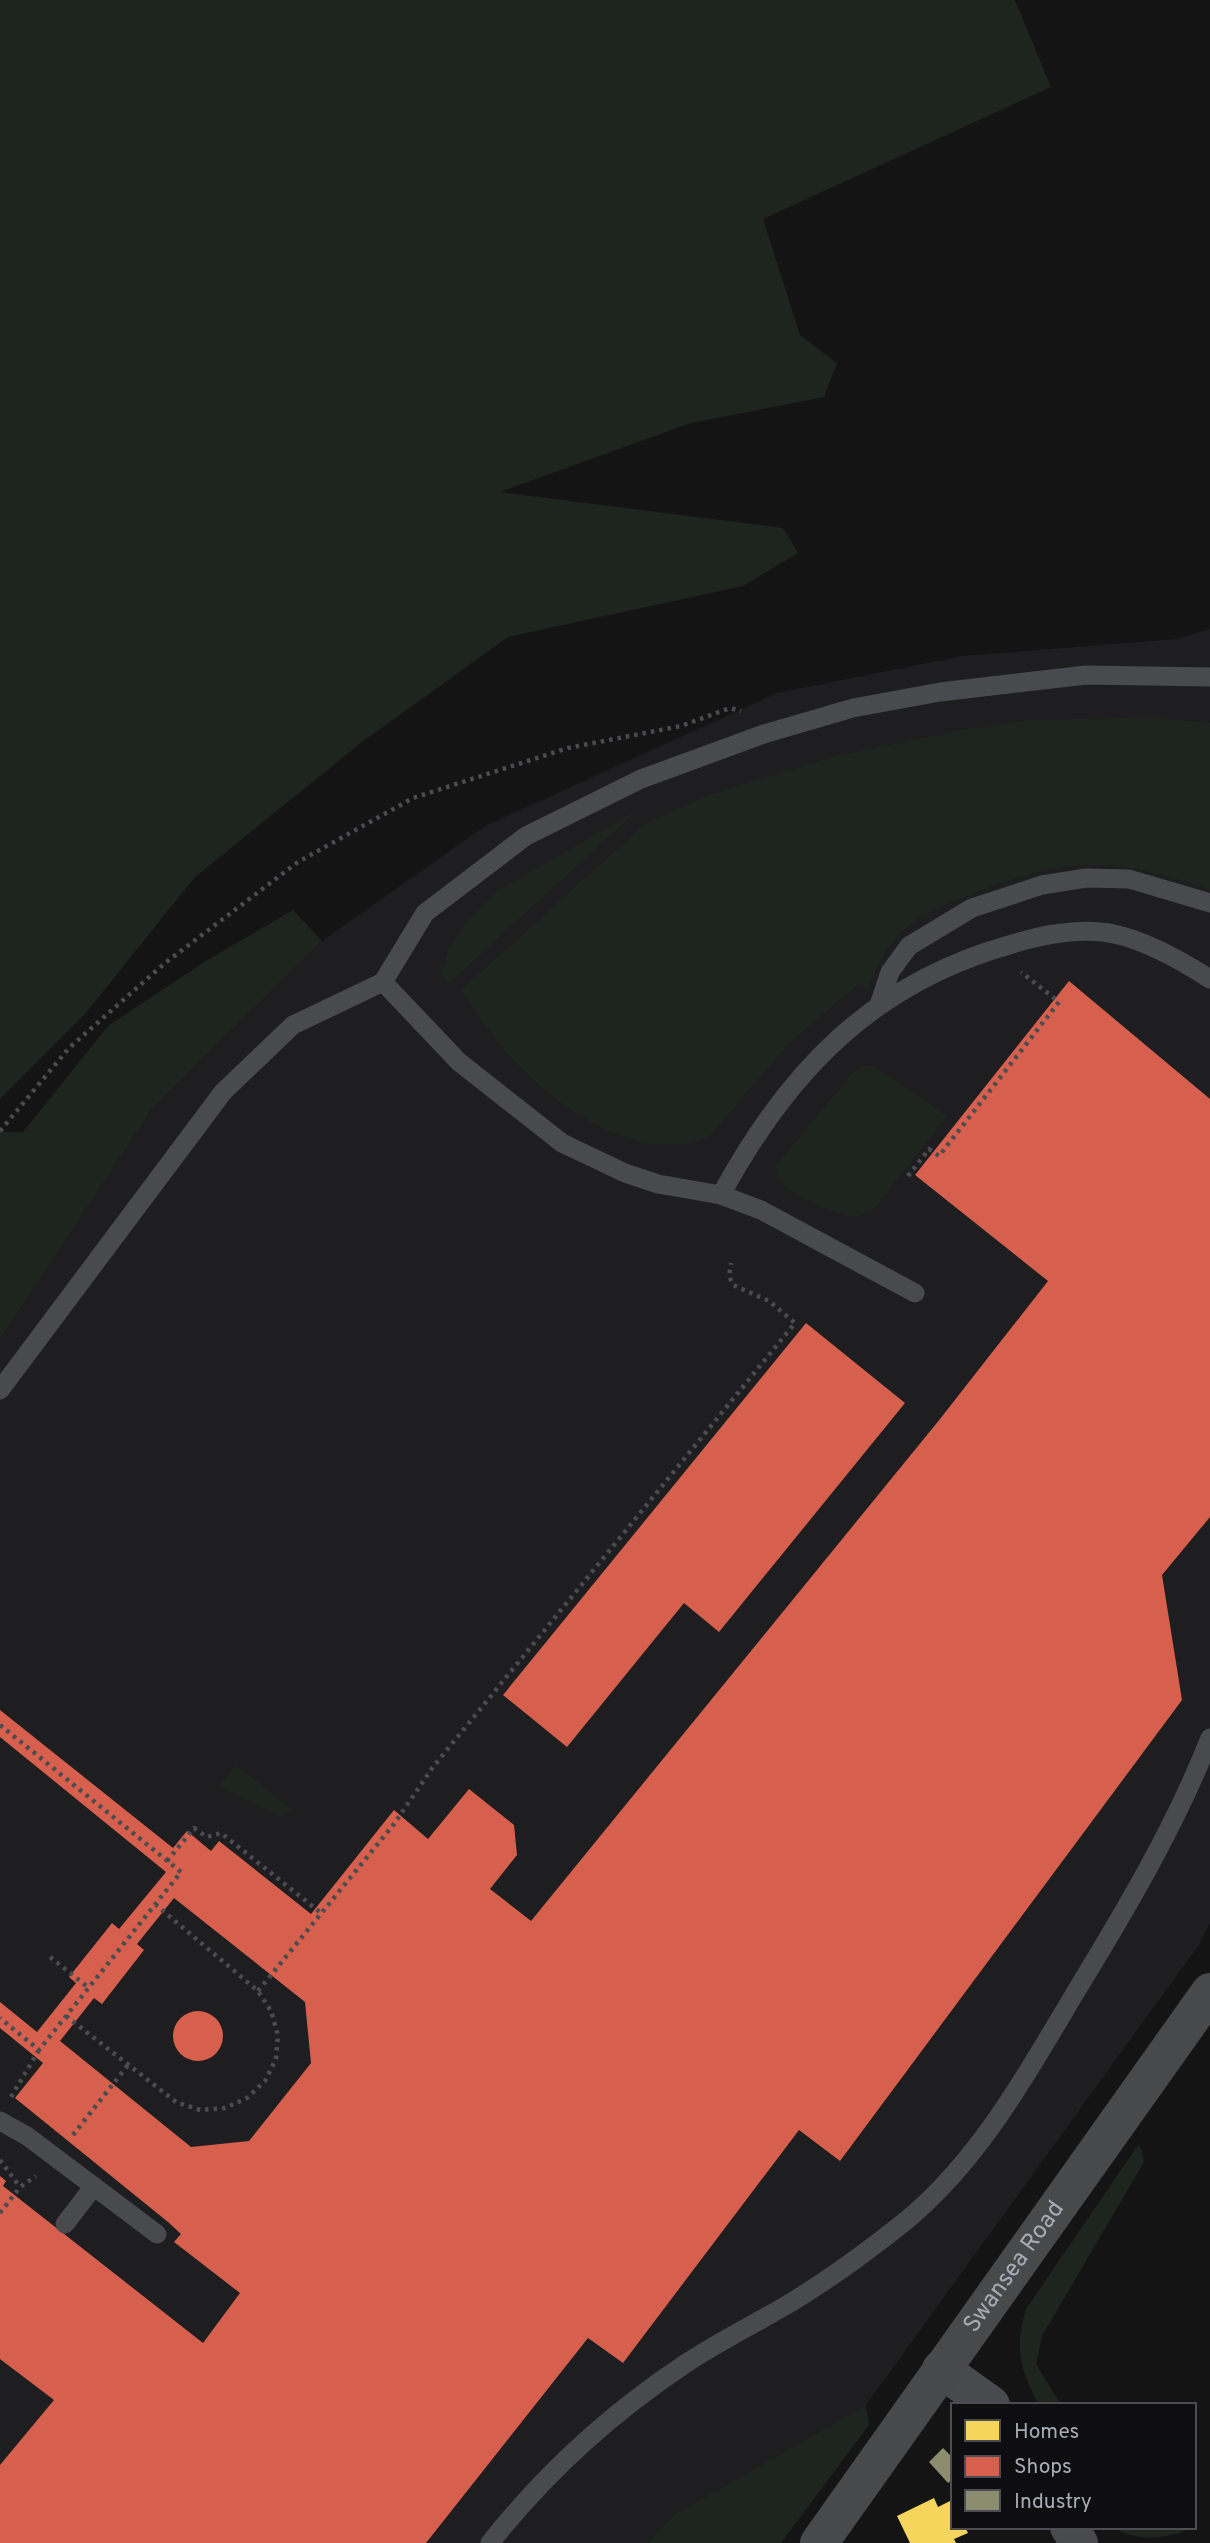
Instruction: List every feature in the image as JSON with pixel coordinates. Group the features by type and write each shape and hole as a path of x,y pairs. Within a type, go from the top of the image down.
{"street":[{"name":"Swansea Road","path":"819,2543 1210,1992"},
{"path":"941,2369 988,2403"}],"lane":[{"path":"0,1390 223,1092 293,1025 383,982 425,913 526,836 640,779 764,734 827,716 940,692 1086,675 1194,679 1210,677"},
{"path":"879,1005 890,972 909,946 972,908 1042,885 1086,878 1129,879 1210,903"},
{"path":"721,1195 770,1114 796,1079 836,1040 879,1005 930,975 975,954 1028,939 1076,932 1114,934 1151,947 1210,979"},
{"path":"383,982 458,1062 562,1143 625,1173 657,1184 721,1195 782,1219 915,1293"},
{"path":"491,2543 551,2471 597,2429 683,2365 734,2333 795,2301 852,2261 909,2217 958,2169 1024,2079 1087,1974 1143,1877 1210,1738"},
{"path":"0,2121 27,2136 157,2234"},
{"path":"65,2224 94,2186"}],"path":[{"path":"0,1131 69,1048 165,963 298,862 426,794 568,748 681,726 730,708 744,711"},
{"path":"908,1176 929,1149 939,1156 1059,1002 1019,971"},
{"path":"258,1991 394,1824 433,1767 795,1323 769,1301 733,1285 729,1276 731,1263"},
{"path":"0,1725 181,1872 39,2050 0,2018"},
{"path":"167,1861 194,1828 207,1837 221,1833 321,1913"},
{"path":"66,2016 176,2102 200,2110 225,2108 247,2098 265,2081 276,2059 278,2035 271,2011 258,1991 156,1905"},
{"path":"50,1957 89,1988"},
{"path":"68,2141 128,2065"},
{"path":"0,2160 20,2187"},
{"path":"0,2213 20,2187 40,2173"}],"shaded area":[{"path":"0,0 1015,0 1051,87 763,219 800,335 837,363 824,397 691,423 500,492 783,528 798,553 743,586 508,637 362,742 195,877 85,1014 0,1099"},
{"path":"1210,629 1210,1923 1198,1946 866,2405 675,2514 648,2543 0,2543 0,1339 153,1108 322,941 485,826 777,693 963,656 1177,639"},
{"path":"1154,717 1210,723 1210,890 1164,875 1128,868 1103,865 1070,866 1026,875 952,902 912,923 900,933 881,959 868,989 860,983 789,1043 710,1136 681,1144 652,1143 623,1136 595,1124 568,1108 521,1068 461,990 645,824 705,797 831,757 961,730 1032,720"},
{"path":"638,810 447,985 442,973 448,951 467,922 499,890"},
{"path":"293,910 322,941 153,1108 0,1339 0,1132 23,1132 108,1026 206,961"},
{"path":"873,1065 947,1116 876,1206 862,1215 852,1216 815,1203 787,1188 779,1179 777,1164 850,1076 862,1066"},
{"path":"236,1765 293,1810 280,1817 219,1786"},
{"path":"1138,2145 1142,2150 1144,2162 1042,2336 1036,2364 1060,2403 1038,2403 1023,2369 1020,2336 1026,2309"},
{"path":"866,2405 869,2425 781,2543 648,2543 675,2514"},
{"path":"1117,2529 1188,2529 1153,2538"}],"building: Homes":[{"path":"934,2498 938,2507 951,2500 951,2529 966,2529 968,2533 954,2539 956,2543 910,2543 897,2516"}],"building: Shops":[{"path":"1069,981 1210,1099 1210,1517 1162,1575 1182,1700 840,2161 799,2130 623,2363 588,2338 426,2543 0,2543 0,2465 54,2400 0,2359 0,2176 6,2181 3,2186 203,2343 240,2293 174,2242 181,2234 168,2222 15,2098 43,2063 0,2028 0,2002 37,2032 76,1983 69,1977 112,1923 119,1929 166,1872 0,1737 0,1710 173,1848 187,1831 211,1851 219,1841 311,1914 394,1810 428,1839 469,1789 514,1825 517,1855 490,1889 531,1921 940,1419 1048,1281 915,1175","holes":["174,1898 305,2002 311,2063 249,2141 191,2147 60,2041 94,1998 102,2004 144,1950 137,1944"]},
{"path":"806,1323 905,1403 719,1632 684,1603 567,1747 503,1695"},
{"path":"198,2011 215,2019 223,2036 215,2053 198,2061 181,2053 173,2036 181,2019"}],"building: Industry":[{"path":"943,2448 951,2456 951,2481 948,2483 929,2462"}]}
